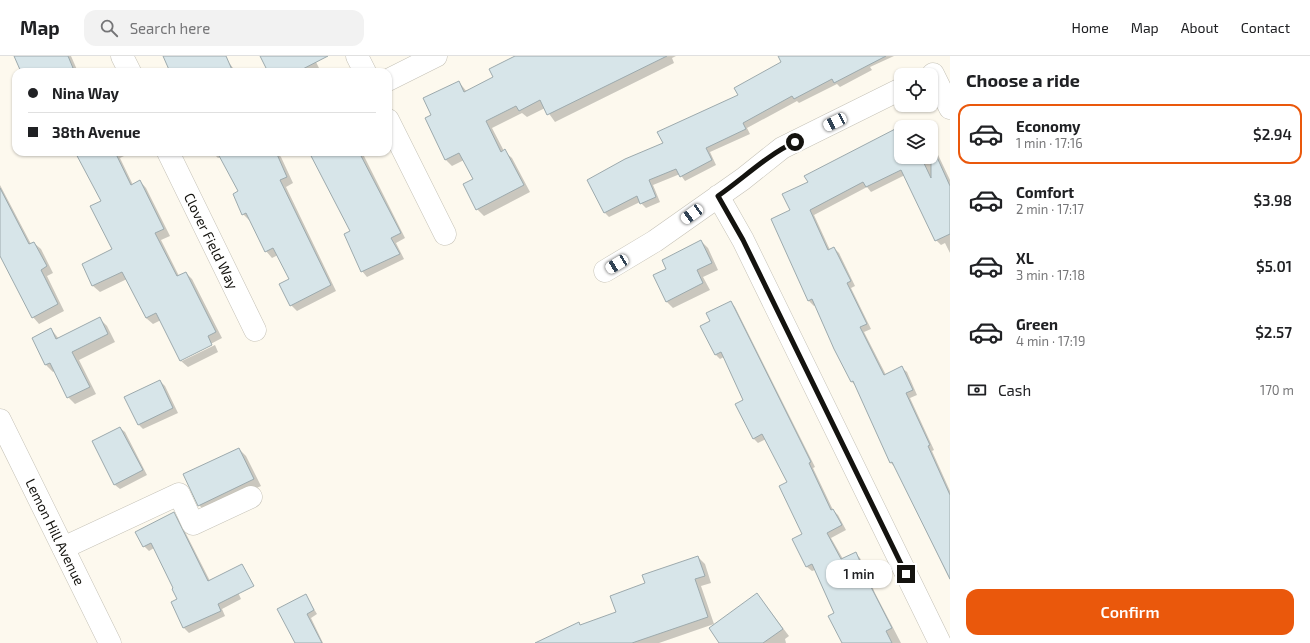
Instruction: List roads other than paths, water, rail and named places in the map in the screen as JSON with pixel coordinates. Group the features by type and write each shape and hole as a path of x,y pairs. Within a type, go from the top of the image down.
{"street":[{"path":"122,56 128,68"},
{"path":"357,56 363,68"},
{"path":"392,78 436,56"},
{"path":"938,71 950,108"},
{"path":"605,271 655,242 743,179 782,148 894,92"},
{"path":"392,128 445,234"},
{"name":"Clover Field Way","path":"170,156 255,330"},
{"path":"718,196 743,240 940,643"},
{"name":"Lemon Hill Avenue","path":"0,420 110,643"},
{"path":"63,548 179,494 193,524 251,497"}]}
